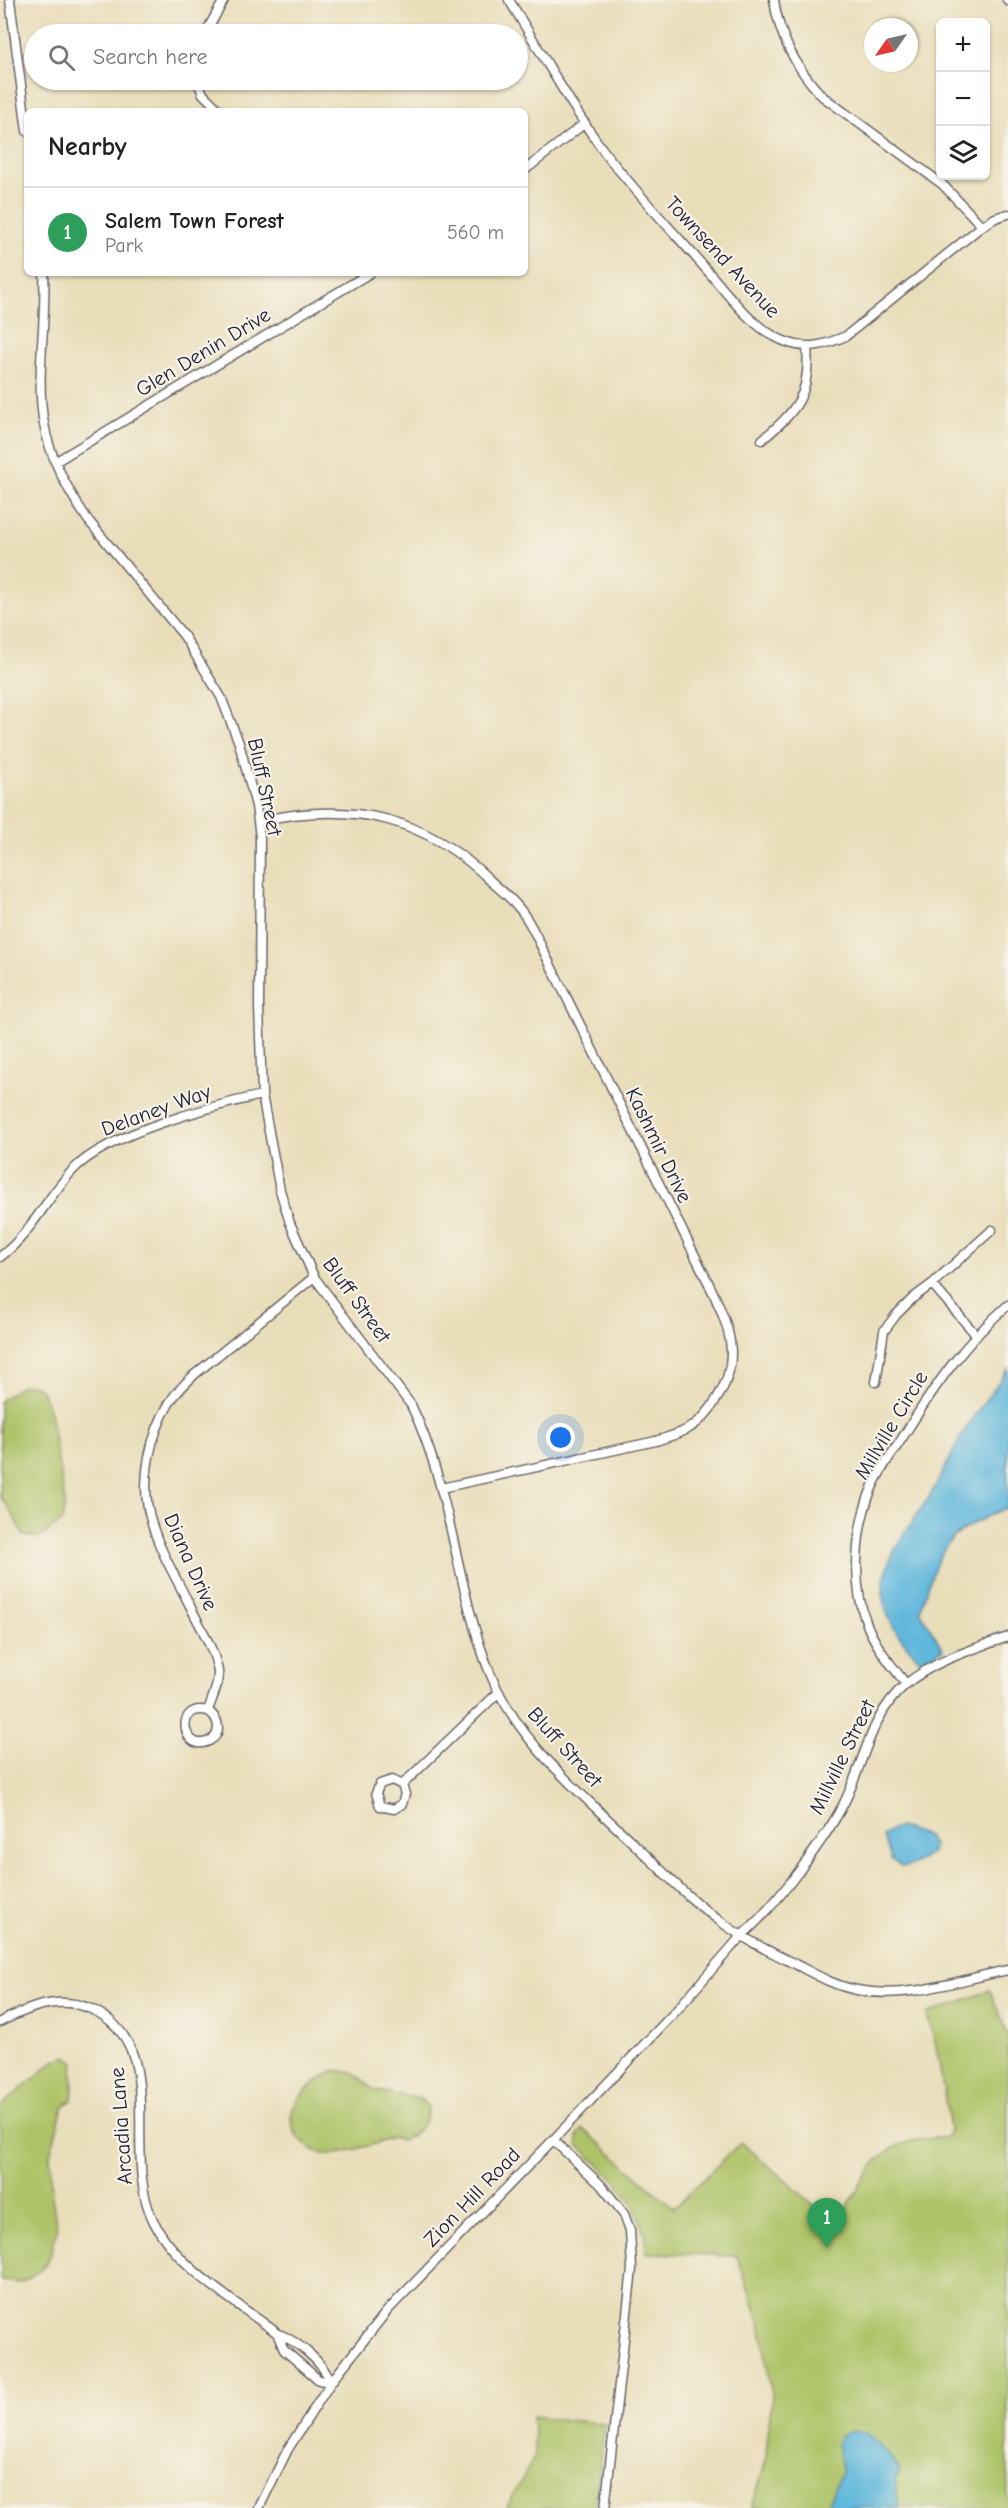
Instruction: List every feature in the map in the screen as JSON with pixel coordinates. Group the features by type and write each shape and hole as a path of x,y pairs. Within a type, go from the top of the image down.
{"street":[{"path":"10,0 24,108"},
{"path":"211,24 224,0"},
{"name":"Townsend Avenue","path":"509,0 524,24"},
{"path":"774,0 783,37 806,79 822,96 942,184 982,226"},
{"name":"Townsend Avenue","path":"528,31 585,123 625,178 756,324 787,343 807,347 832,342 846,336 982,226 995,218 1008,214"},
{"path":"201,90 216,108"},
{"path":"528,168 585,123"},
{"name":"Bluff Street","path":"44,276 42,410 55,462 75,501 88,520 184,636 221,697 239,743 258,821 261,850 259,1007 262,1095 280,1190 290,1223 314,1277 411,1405 422,1428 441,1488 470,1615 498,1692 521,1728 575,1786 689,1896 720,1922 742,1935 821,1978 855,1990 892,1994 940,1988 1008,1970"},
{"name":"Glen Denin Drive","path":"55,462 365,276"},
{"path":"762,440 789,417 802,397 807,383 807,347"},
{"name":"Kashmir Drive","path":"258,821 294,814 339,812 385,818 418,829 440,839 477,867 520,909 543,950 724,1315 730,1338 732,1362 726,1385 708,1414 689,1429 656,1441 441,1488"},
{"name":"Delaney Way","path":"0,1257 31,1228 63,1181 90,1155 133,1134 208,1109 262,1095"},
{"path":"876,1382 884,1331 913,1298 992,1230"},
{"name":"Diana Drive","path":"208,1711 217,1684 218,1673 211,1650 149,1516 146,1493 151,1446 159,1424 177,1392 194,1375 314,1277"},
{"path":"932,1284 976,1335"},
{"name":"Millville Circle","path":"906,1684 879,1648 868,1627 861,1604 858,1565 864,1510 883,1466 947,1368 976,1335 1008,1305"},
{"name":"Millville Street","path":"742,1935 755,1924 796,1872 843,1804 882,1712 906,1684 952,1658 1008,1637"},
{"path":"402,1785 498,1692"},
{"path":"198,1710 208,1711 217,1718 218,1729 213,1739 208,1742 197,1742 186,1731 186,1721 198,1710"},
{"name":"Zion Hill Road","path":"259,2508 288,2449 331,2382 398,2299 554,2140 675,2012 742,1935"},
{"name":"Arcadia Lane","path":"0,2022 34,2006 48,2002 62,2003 80,2005 96,2012 121,2031 137,2060 140,2083 140,2176 153,2221 173,2250 187,2264 277,2333 292,2340 327,2371 331,2382 319,2380 284,2350 277,2333"},
{"path":"554,2140 617,2202 630,2230 632,2269 605,2508"}],"green space":[{"path":"22,1385 34,1385 42,1390 50,1413 65,1502 62,1521 39,1538 24,1536 0,1497 0,1401"},
{"path":"990,1990 1008,2037 1008,2508 752,2508 765,2464 772,2394 760,2323 737,2256 646,2253 644,2235 633,2205 614,2180 578,2145 578,2135 583,2129 674,2208 741,2142 837,2225 867,2174 889,2151 904,2143 922,2139 946,2138 950,2128 936,2046 927,2014"},
{"path":"66,2056 74,2062 73,2095 72,2100 63,2107 50,2155 52,2197 57,2229 51,2253 43,2268 21,2283 2,2281 0,2280 0,2107 53,2062"},
{"path":"335,2070 354,2073 374,2090 420,2099 428,2107 426,2119 416,2132 401,2141 393,2138 340,2153 325,2154 314,2151 301,2140 293,2129 291,2119 293,2109 306,2090"},
{"path":"533,2416 605,2424 595,2508 506,2508 535,2456"}],"water":[{"path":"1008,1369 1008,1507 964,1529 952,1539 941,1554 920,1611 943,1649 921,1661 902,1639 887,1613 883,1595 887,1568 898,1543 934,1489 963,1433"},
{"path":"900,1827 927,1836 933,1845 932,1853 912,1865 902,1867 891,1859 883,1836 892,1829"},
{"path":"851,2431 866,2433 888,2454 900,2471 895,2479 899,2508 826,2508 842,2470 837,2441 842,2435"}],"place":[{"name":"Salem Town Forest","path":"827,2248"}]}
